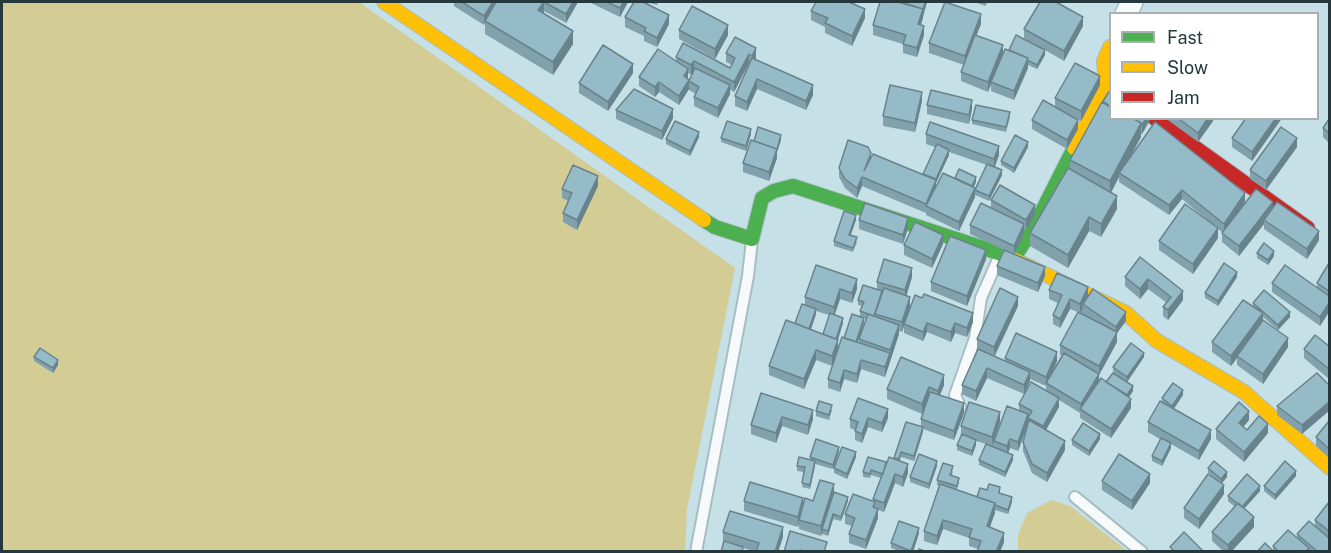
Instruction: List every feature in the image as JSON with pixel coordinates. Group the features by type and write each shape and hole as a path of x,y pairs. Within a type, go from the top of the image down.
{"street":[{"path":"384,2 715,227 752,239 762,198 774,191 793,186 1014,258 1035,225 1108,86 1104,61 1109,49"},
{"path":"1157,120 1309,229"},
{"path":"1001,253 1126,312 1157,341 1244,392 1329,468"}],"lane":[{"path":"696,552 748,276 752,239"},
{"path":"960,407 955,395 975,338 981,298 1001,253"},
{"path":"1075,497 1142,552"}],"shaded area":[{"path":"2,2 359,2 735,268 687,509 685,551 2,551"},
{"path":"1051,500 1070,506 1127,551 1018,551 1018,535 1027,513"}],"building":[{"path":"462,2 493,2 484,16"},
{"path":"496,2 544,2 538,10 573,31 553,62 485,21"},
{"path":"544,2 573,2 566,14"},
{"path":"607,2 623,2 620,8"},
{"path":"634,2 643,2 669,15 657,38 644,31 646,28 625,17"},
{"path":"816,2 849,2 865,9 852,36 825,23 828,18 811,11"},
{"path":"880,2 898,2 923,9 918,24 924,26 917,48 903,44 906,35 873,25"},
{"path":"904,2 925,2 923,11 923,9"},
{"path":"945,2 981,14 965,56 929,43"},
{"path":"1040,2 1056,2 1083,17 1064,51 1024,29"},
{"path":"692,6 728,25 715,49 679,30"},
{"path":"975,35 1003,45 988,82 961,72"},
{"path":"1016,35 1045,50 1037,65 1027,60 1028,58 1009,50"},
{"path":"735,37 756,48 752,56 749,54 734,82 694,61 691,65 676,57 683,43 730,68 735,58 726,53"},
{"path":"603,45 633,64 608,102 579,83"},
{"path":"658,49 688,69 684,76 689,80 679,96 659,82 655,87 639,77"},
{"path":"1005,49 1028,58 1014,91 991,82"},
{"path":"752,58 813,85 806,101 757,79 747,102 735,96"},
{"path":"1075,63 1100,76 1081,111 1055,98"},
{"path":"695,68 730,85 718,108 694,97 699,87 689,81"},
{"path":"890,85 922,92 915,123 883,116"},
{"path":"634,89 673,109 662,131 616,110"},
{"path":"931,90 972,100 969,115 927,105"},
{"path":"1109,92 1109,105 1103,101"},
{"path":"1043,100 1078,120 1067,140 1032,120"},
{"path":"1102,102 1109,106 1109,120 1136,120 1141,123 1110,181 1070,160"},
{"path":"976,105 1010,112 1006,127 972,120"},
{"path":"1329,119 1329,133 1323,128"},
{"path":"1181,120 1207,120 1198,133"},
{"path":"1245,120 1275,120 1252,152 1232,138"},
{"path":"675,121 699,132 690,151 666,139"},
{"path":"727,121 751,129 746,146 721,138"},
{"path":"930,122 999,146 994,159 926,134"},
{"path":"1155,122 1245,193 1224,224 1182,190 1169,205 1119,173"},
{"path":"758,127 781,135 777,149 754,141"},
{"path":"1281,127 1297,138 1266,181 1250,170"},
{"path":"1015,135 1028,142 1014,168 1001,161"},
{"path":"751,140 777,149 769,172 743,163"},
{"path":"848,140 868,147 871,153 864,171 873,154 936,180 926,204 862,177 857,188 845,179 839,168"},
{"path":"937,144 949,150 936,179 923,174"},
{"path":"987,164 1002,170 989,196 975,190"},
{"path":"573,165 598,176 577,220 563,213 572,193 562,189"},
{"path":"1068,168 1117,196 1101,224 1089,217 1068,255 1030,233"},
{"path":"959,169 976,177 972,186 955,178"},
{"path":"943,173 975,188 959,222 926,206"},
{"path":"1000,185 1035,205 1026,220 991,200"},
{"path":"1256,189 1273,202 1239,246 1222,233"},
{"path":"1277,202 1319,231 1307,249 1264,220"},
{"path":"865,203 908,218 903,235 859,220"},
{"path":"981,203 1024,224 1014,246 970,225"},
{"path":"1185,204 1218,228 1193,264 1159,241"},
{"path":"844,211 856,215 849,235 857,237 853,248 834,241"},
{"path":"915,222 943,235 932,259 904,245"},
{"path":"950,236 986,250 967,296 931,282"},
{"path":"1264,243 1274,251 1268,260 1257,253"},
{"path":"1004,250 1045,267 1038,283 997,266"},
{"path":"1140,257 1183,291 1168,310 1163,307 1171,297 1148,279 1140,289 1125,277"},
{"path":"884,259 912,268 905,290 877,282"},
{"path":"1224,263 1237,272 1218,301 1205,293"},
{"path":"1329,263 1329,291 1317,283"},
{"path":"816,265 857,279 852,293 840,289 834,307 805,297"},
{"path":"1285,265 1329,296 1329,303 1320,317 1272,283"},
{"path":"1057,273 1088,287 1080,304 1070,299 1060,319 1053,315 1062,295 1049,290"},
{"path":"863,285 882,291 874,316 860,311 864,302 858,300"},
{"path":"884,288 910,297 902,322 875,314"},
{"path":"1000,288 1018,297 994,347 977,339"},
{"path":"1093,289 1126,312 1116,327 1083,304"},
{"path":"1264,290 1290,312 1278,325 1253,303"},
{"path":"924,294 973,313 967,328 955,323 951,332 927,323 923,332 904,324 915,295 922,298"},
{"path":"1243,300 1263,313 1231,356 1212,342"},
{"path":"802,304 816,309 809,329 795,323"},
{"path":"1078,312 1117,332 1099,366 1060,345"},
{"path":"830,313 843,318 836,339 823,334"},
{"path":"852,314 864,318 856,342 844,338"},
{"path":"868,314 899,325 890,350 859,339"},
{"path":"786,320 838,340 832,356 816,350 804,379 769,366"},
{"path":"1263,320 1288,338 1263,374 1237,356"},
{"path":"1016,333 1057,352 1046,377 1005,358"},
{"path":"1315,335 1329,346 1329,369 1304,349"},
{"path":"842,337 890,353 885,367 861,360 857,374 844,370 840,383 828,379"},
{"path":"1131,343 1144,353 1127,377 1113,367"},
{"path":"40,348 58,360 53,368 34,357"},
{"path":"978,349 1030,372 1024,385 987,368 976,391 962,385"},
{"path":"1064,353 1099,374 1081,404 1046,383"},
{"path":"901,357 944,375 938,391 929,387 922,404 887,389"},
{"path":"1113,373 1133,386 1127,395 1106,382"},
{"path":"1317,373 1329,385 1329,402 1302,425 1277,406"},
{"path":"1101,378 1131,399 1111,429 1080,409"},
{"path":"1031,382 1059,398 1043,426 1028,418 1032,411 1019,404"},
{"path":"1173,383 1183,390 1172,406 1162,398"},
{"path":"930,392 964,403 954,431 921,419"},
{"path":"761,393 813,410 808,425 782,417 776,433 751,425"},
{"path":"858,398 888,409 882,423 868,418 862,434 855,431 858,422 850,419"},
{"path":"819,401 832,405 829,415 816,411"},
{"path":"1160,401 1211,430 1199,451 1148,422"},
{"path":"969,402 1000,412 992,437 961,426"},
{"path":"1239,402 1249,411 1239,423 1247,430 1259,416 1268,424 1244,452 1216,429"},
{"path":"1007,406 1028,414 1018,442 1010,439 1007,446 994,441"},
{"path":"1029,420 1065,441 1047,473 1032,464 1023,442"},
{"path":"1329,421 1329,449 1316,437"},
{"path":"906,422 923,427 914,456 901,452 899,459 894,458"},
{"path":"1083,423 1100,434 1089,451 1072,440"},
{"path":"962,434 976,440 972,451 957,445"},
{"path":"1161,438 1171,443 1162,461 1152,456"},
{"path":"816,439 839,447 833,465 810,457"},
{"path":"986,444 1013,455 1005,472 979,460"},
{"path":"842,447 856,452 847,474 834,468"},
{"path":"919,454 937,461 929,484 910,477"},
{"path":"1119,454 1150,474 1132,501 1102,481"},
{"path":"799,457 815,461 810,485 802,483 805,467 797,466"},
{"path":"868,457 886,462 883,474 871,470 870,474 863,472"},
{"path":"889,457 908,464 903,477 895,474 884,503 873,499"},
{"path":"1214,461 1227,472 1221,479 1208,468"},
{"path":"1285,461 1296,471 1275,495 1264,486"},
{"path":"943,463 953,466 950,475 959,478 957,486 937,480"},
{"path":"1208,474 1224,485 1199,519 1184,508"},
{"path":"1247,474 1260,486 1242,507 1228,496"},
{"path":"820,480 834,484 821,526 799,520 805,498 813,501"},
{"path":"750,482 803,498 798,517 744,501"},
{"path":"940,484 995,503 987,526 1004,533 996,552 977,552 981,541 969,537 972,529 943,520 937,536 924,531"},
{"path":"989,484 1000,487 999,493 1012,497 1008,510 977,497 980,488 987,490"},
{"path":"834,492 848,497 841,517 833,514 828,531 822,529"},
{"path":"853,494 875,502 873,507 878,509 866,540 849,534 855,518 845,514"},
{"path":"1329,502 1329,531 1315,520"},
{"path":"1238,503 1254,517 1228,545 1212,532"},
{"path":"730,511 783,527 775,552 756,552 759,543 723,532"},
{"path":"899,521 919,528 911,551 891,543"},
{"path":"1309,521 1329,538 1329,552 1318,552 1297,534"},
{"path":"1288,530 1309,548 1306,552 1279,552 1273,546"},
{"path":"790,531 827,542 824,552 800,550 799,552 784,552"},
{"path":"1184,532 1204,552 1175,552 1170,547"},
{"path":"724,541 743,547 742,552 721,552"},
{"path":"1265,543 1274,552 1257,552"}],"traffic: fast":[{"path":"704,220 715,227 752,239 762,198 774,191 793,186 1014,258 1035,225 1074,148"}],"traffic: slow":[{"path":"384,2 704,220"},
{"path":"1074,148 1106,84 1104,61 1109,49"},
{"path":"1009,257 1126,313 1157,341 1244,392 1330,468"}],"traffic: jam":[{"path":"1157,120 1308,228"}]}
